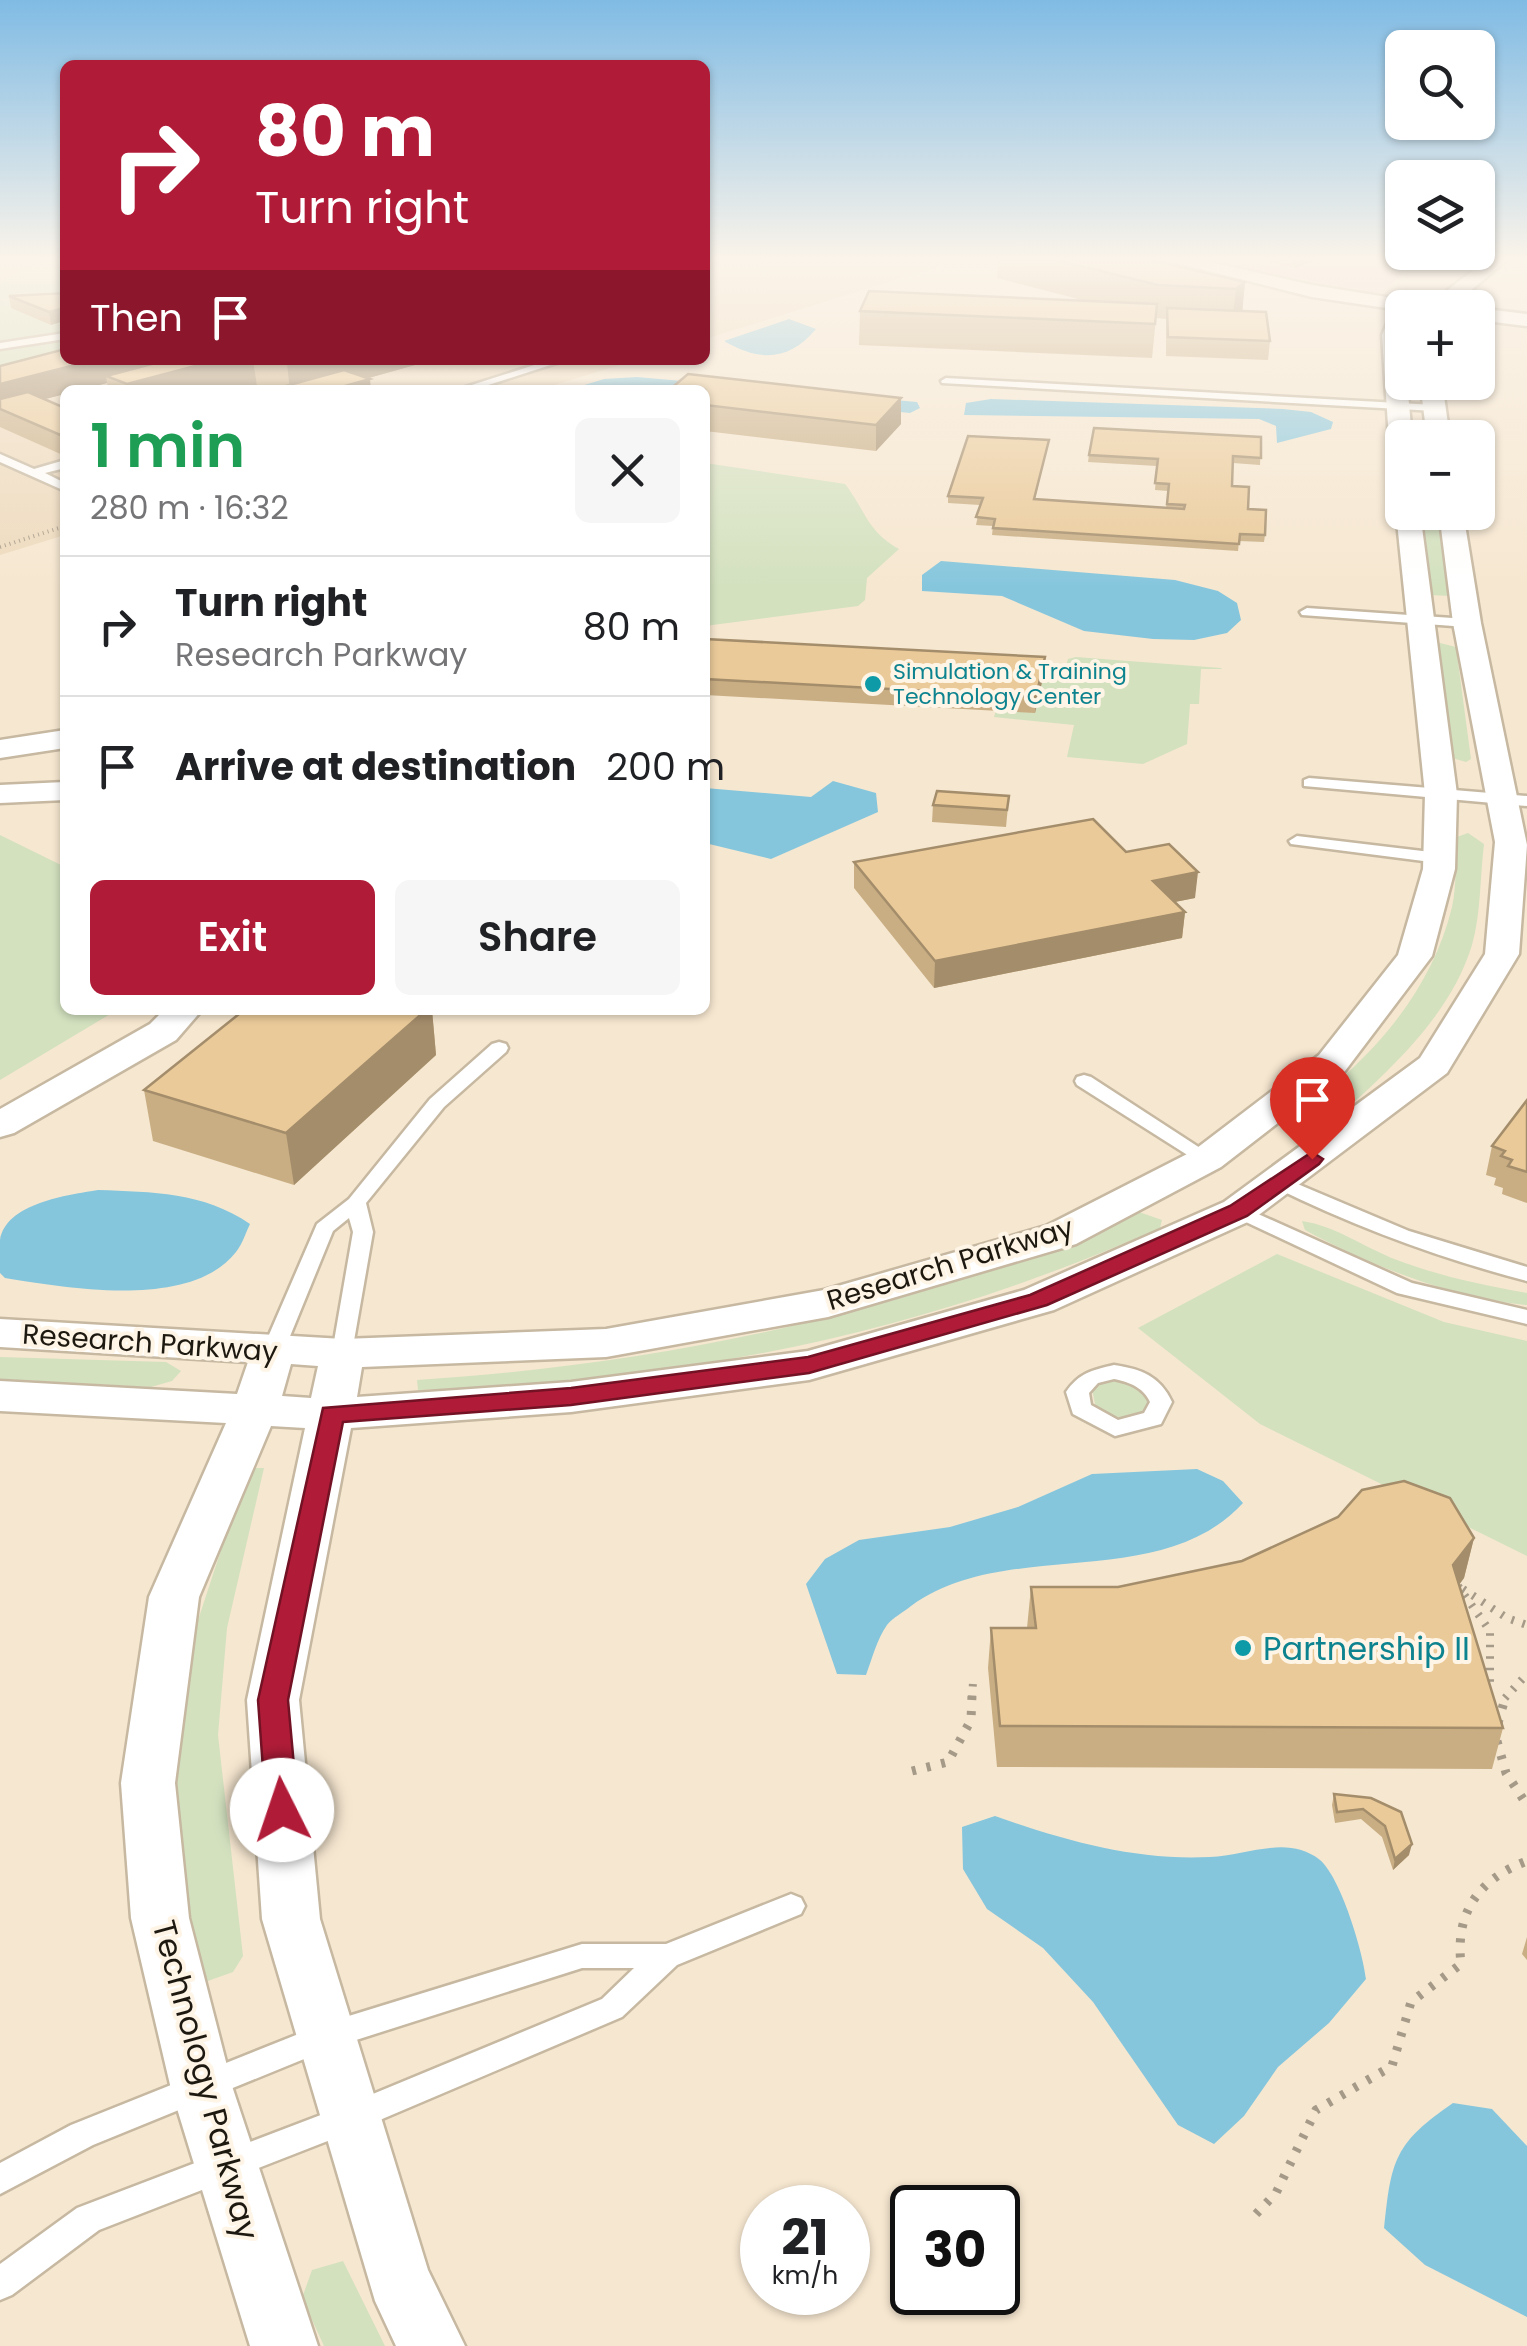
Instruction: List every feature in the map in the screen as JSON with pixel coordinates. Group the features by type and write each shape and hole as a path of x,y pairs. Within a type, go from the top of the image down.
{"street":[{"path":"1398,400 1399,420"},
{"path":"1434,400 1437,420"},
{"name":"Research Parkway","path":"0,1333 344,1354 606,1343 828,1303 1061,1235 1207,1159 1332,1063 1415,956 1440,858 1441,794 1410,530"},
{"name":"Research Parkway","path":"0,1396 332,1414 571,1396 809,1365 1039,1300 1238,1211 1281,1183 1434,1065 1502,954 1515,800 1467,623 1454,530"},
{"path":"0,749 32,740 60,740"},
{"path":"0,794 59,801"},
{"path":"0,1125 162,1032 179,1015"},
{"path":"1207,1159 1281,1183"},
{"path":"1207,1159 1238,1211"},
{"name":"Technology Parkway","path":"274,1352 255,1410 174,1598 148,1783 160,1918 202,2089 284,2346"},
{"path":"344,1354 273,1700 291,1920 398,2279 431,2346"}],"lane":[{"path":"478,385 530,369"},
{"path":"946,382 1435,408"},
{"path":"0,458 60,485"},
{"path":"33,473 60,465"},
{"path":"1306,612 1467,623"},
{"path":"1309,783 1515,800"},
{"path":"1297,841 1440,858"},
{"path":"274,1352 324,1228 356,1203 437,1103 499,1048"},
{"path":"1084,1080 1207,1159"},
{"path":"1281,1183 1361,1222 1460,1259 1527,1274"},
{"path":"344,1354 363,1232 356,1203"},
{"path":"1238,1211 1405,1288 1527,1317"},
{"path":"0,2284 88,2219 224,2163 350,2118 612,2008 667,1956 791,1906"},
{"path":"0,2179 82,2135 326,2036 582,1956 667,1956"}],"path":[{"path":"0,547 60,528"},
{"path":"1527,1625 1507,1618 1458,1586 1490,1631 1490,1716 1506,1773 1527,1805"},
{"path":"1494,1733 1507,1692 1527,1674"},
{"path":"912,1771 948,1762 971,1720 973,1682"},
{"path":"1256,2214 1276,2193 1316,2110 1392,2066 1412,2002 1460,1964 1455,1936 1473,1896 1498,1870 1527,1862"}],"shaded area":[{"path":"0,369 605,369 554,385 60,385 60,537 0,555"}],"green space":[{"path":"710,464 845,484 874,528 899,549 867,578 865,600 858,606 710,625"},
{"path":"1421,530 1441,530 1451,596 1429,595"},
{"path":"1440,643 1456,647 1471,759 1466,762 1445,756 1434,646"},
{"path":"1068,659 1222,669 1201,669 1199,704 1190,704 1187,744 1143,764 1067,757 1074,725 994,717 1010,665 1065,670"},
{"path":"1468,833 1484,844 1477,921 1461,974 1446,1001 1407,1051 1316,1136 1300,1139 1286,1133 1283,1123 1364,1057 1409,1003 1442,941 1454,899 1457,837"},
{"path":"0,835 60,865 60,1015 109,1015 0,1080"},
{"path":"1139,1212 1162,1220 1160,1228 978,1298 887,1325 797,1346 612,1376 418,1390 417,1380 603,1361 786,1328 965,1278"},
{"path":"1302,1221 1429,1271 1527,1293 1527,1305 1441,1288 1384,1268 1305,1230"},
{"path":"1277,1254 1444,1322 1527,1341 1527,1556 1260,1424 1138,1328"},
{"path":"0,1357 166,1362 181,1371 172,1381 151,1387 0,1379"},
{"path":"1113,1378 1133,1381 1151,1397 1148,1410 1123,1419 1096,1409 1092,1389"},
{"path":"248,1468 264,1468 227,1628 218,1735 243,1956 233,1972 205,1982 186,1970 168,1802 179,1678"},
{"path":"343,2261 385,2346 324,2346 302,2298 312,2270"}],"water":[{"path":"637,377 917,402 920,408 910,413 710,393 710,385 584,385"},
{"path":"991,399 1283,409 1311,412 1333,422 1331,429 1277,443 1276,426 1259,419 964,415 966,403"},
{"path":"941,561 1175,580 1218,591 1237,603 1241,620 1227,633 1194,640 1084,631 1002,596 922,591 922,575"},
{"path":"833,781 876,793 878,812 771,859 710,844 710,788 811,797"},
{"path":"98,1190 158,1193 196,1200 250,1224 238,1249 216,1270 190,1282 159,1288 93,1289 5,1278 0,1273 0,1240 14,1217 40,1203"},
{"path":"1197,1469 1223,1481 1243,1503 1209,1531 1169,1548 1127,1557 992,1573 950,1585 889,1622 866,1675 837,1674 806,1584 825,1559 859,1540 950,1527 1018,1507 1092,1474"},
{"path":"995,1816 1073,1841 1155,1856 1224,1856 1280,1847 1307,1852 1320,1860 1336,1882 1356,1934 1366,1979 1329,2023 1278,2067 1244,2116 1214,2144 1178,2125 1093,2002 1043,1948 987,1909 963,1869 962,1827"},
{"path":"1453,2103 1492,2109 1527,2146 1527,2317 1425,2265 1384,2228 1399,2155 1419,2130"}],"building":[{"path":"0,369 57,369 0,384"},
{"path":"131,369 182,369 127,384 106,376"},
{"path":"344,370 370,379 349,385 289,385"},
{"path":"688,374 901,398 876,425 710,406 710,385 675,385"},
{"path":"28,392 60,406 60,435 0,409 0,399"},
{"path":"1094,428 1261,437 1261,458 1233,456 1232,486 1249,487 1248,509 1266,510 1265,535 1240,534 1239,544 993,528 995,519 976,517 983,498 948,496 968,436 1049,440 1034,499 1184,509 1185,505 1167,504 1169,484 1155,483 1158,459 1089,455"},
{"path":"710,639 1045,657 1036,697 710,679"},
{"path":"937,791 1009,796 1007,810 933,805"},
{"path":"1093,819 1126,852 1169,844 1198,872 1153,881 1185,912 935,961 854,862"},
{"path":"238,1015 420,1015 286,1133 144,1090"},
{"path":"1527,1100 1527,1172 1508,1166 1512,1160 1501,1156 1505,1151 1492,1146"},
{"name":"Partnership II","path":"1404,1481 1450,1498 1474,1538 1453,1565 1503,1728 1000,1726 991,1628 1036,1628 1031,1587 1118,1587 1242,1561 1338,1517 1362,1490"},
{"path":"1334,1794 1371,1798 1401,1812 1412,1844 1395,1859 1385,1826 1363,1809 1337,1812"}],"place":[{"name":"Simulation & Training Technology Center","path":"873,684"},
{"name":"Partnership II","path":"1243,1648"}],"route":[{"path":"282,1810 273,1700 332,1414 571,1396 809,1365 1039,1300 1238,1211 1312,1159"}]}
